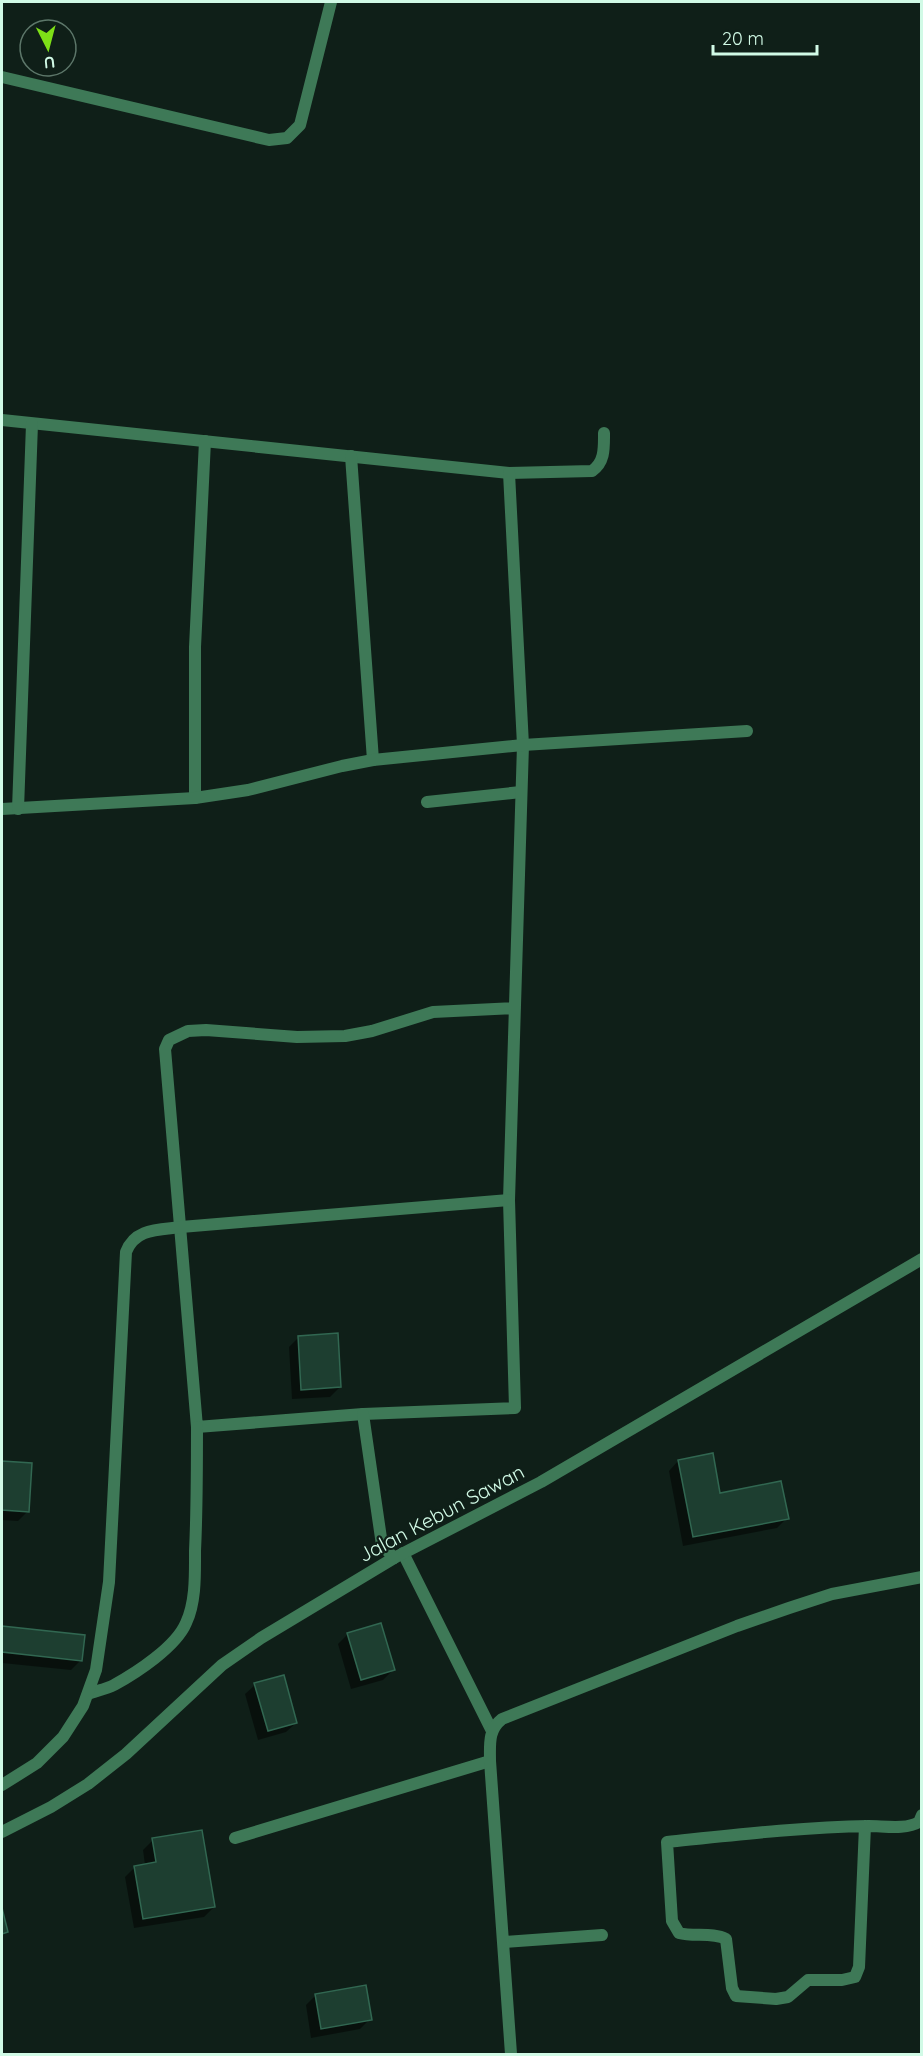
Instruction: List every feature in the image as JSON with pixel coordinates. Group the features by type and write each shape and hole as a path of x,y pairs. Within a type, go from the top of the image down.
{"street":[{"path":"2,77 268,140 287,138 300,125 331,2"},
{"path":"2,420 509,473 592,471 598,467 603,457 604,433"},
{"path":"18,809 32,424"},
{"path":"195,798 195,647 205,441"},
{"path":"351,456 373,760"},
{"path":"197,1427 363,1414 514,1408 509,1200 522,751 509,473"},
{"path":"2,809 195,798 248,790 373,760 522,751 747,731"},
{"path":"427,802 521,786"},
{"path":"88,1694 112,1686 158,1655 176,1638 186,1624 192,1601 195,1565 197,1427 165,1049 169,1040 188,1031 206,1030 297,1037 345,1036 372,1031 433,1012 514,1008"},
{"path":"2,1785 37,1763 63,1737 83,1706 96,1670 109,1582 126,1252 130,1242 147,1232 181,1227 509,1200"},
{"name":"Jalan Kebun Sawan","path":"2,1832 51,1807 88,1784 126,1754 222,1665 261,1638 399,1556 541,1482 921,1259"},
{"path":"363,1414 382,1545 399,1556 492,1731"},
{"path":"511,2055 490,1761 492,1731 495,1725 502,1719 737,1626 832,1594 921,1577"},
{"path":"235,1838 490,1761"},
{"path":"865,1826 859,1967 855,1977 842,1980 808,1980 788,1997 776,1999 736,1996 732,1988 726,1939 679,1933 672,1921 667,1842 773,1831 865,1826 908,1826 919,1822 921,1815"},
{"path":"504,1942 602,1935"}],"building":[{"path":"338,1333 341,1387 301,1390 298,1336"},
{"path":"713,1453 720,1493 781,1481 789,1519 693,1537 678,1460"},
{"path":"2,1461 32,1463 29,1512 2,1510"},
{"path":"381,1623 395,1670 361,1680 347,1633"},
{"path":"2,1626 85,1635 82,1661 2,1652"},
{"path":"284,1675 297,1723 268,1731 254,1683"},
{"path":"202,1830 215,1907 143,1919 134,1866 156,1862 152,1838"},
{"path":"2,1908 8,1932 2,1934"},
{"path":"366,1985 372,2020 321,2029 315,1994"}]}
